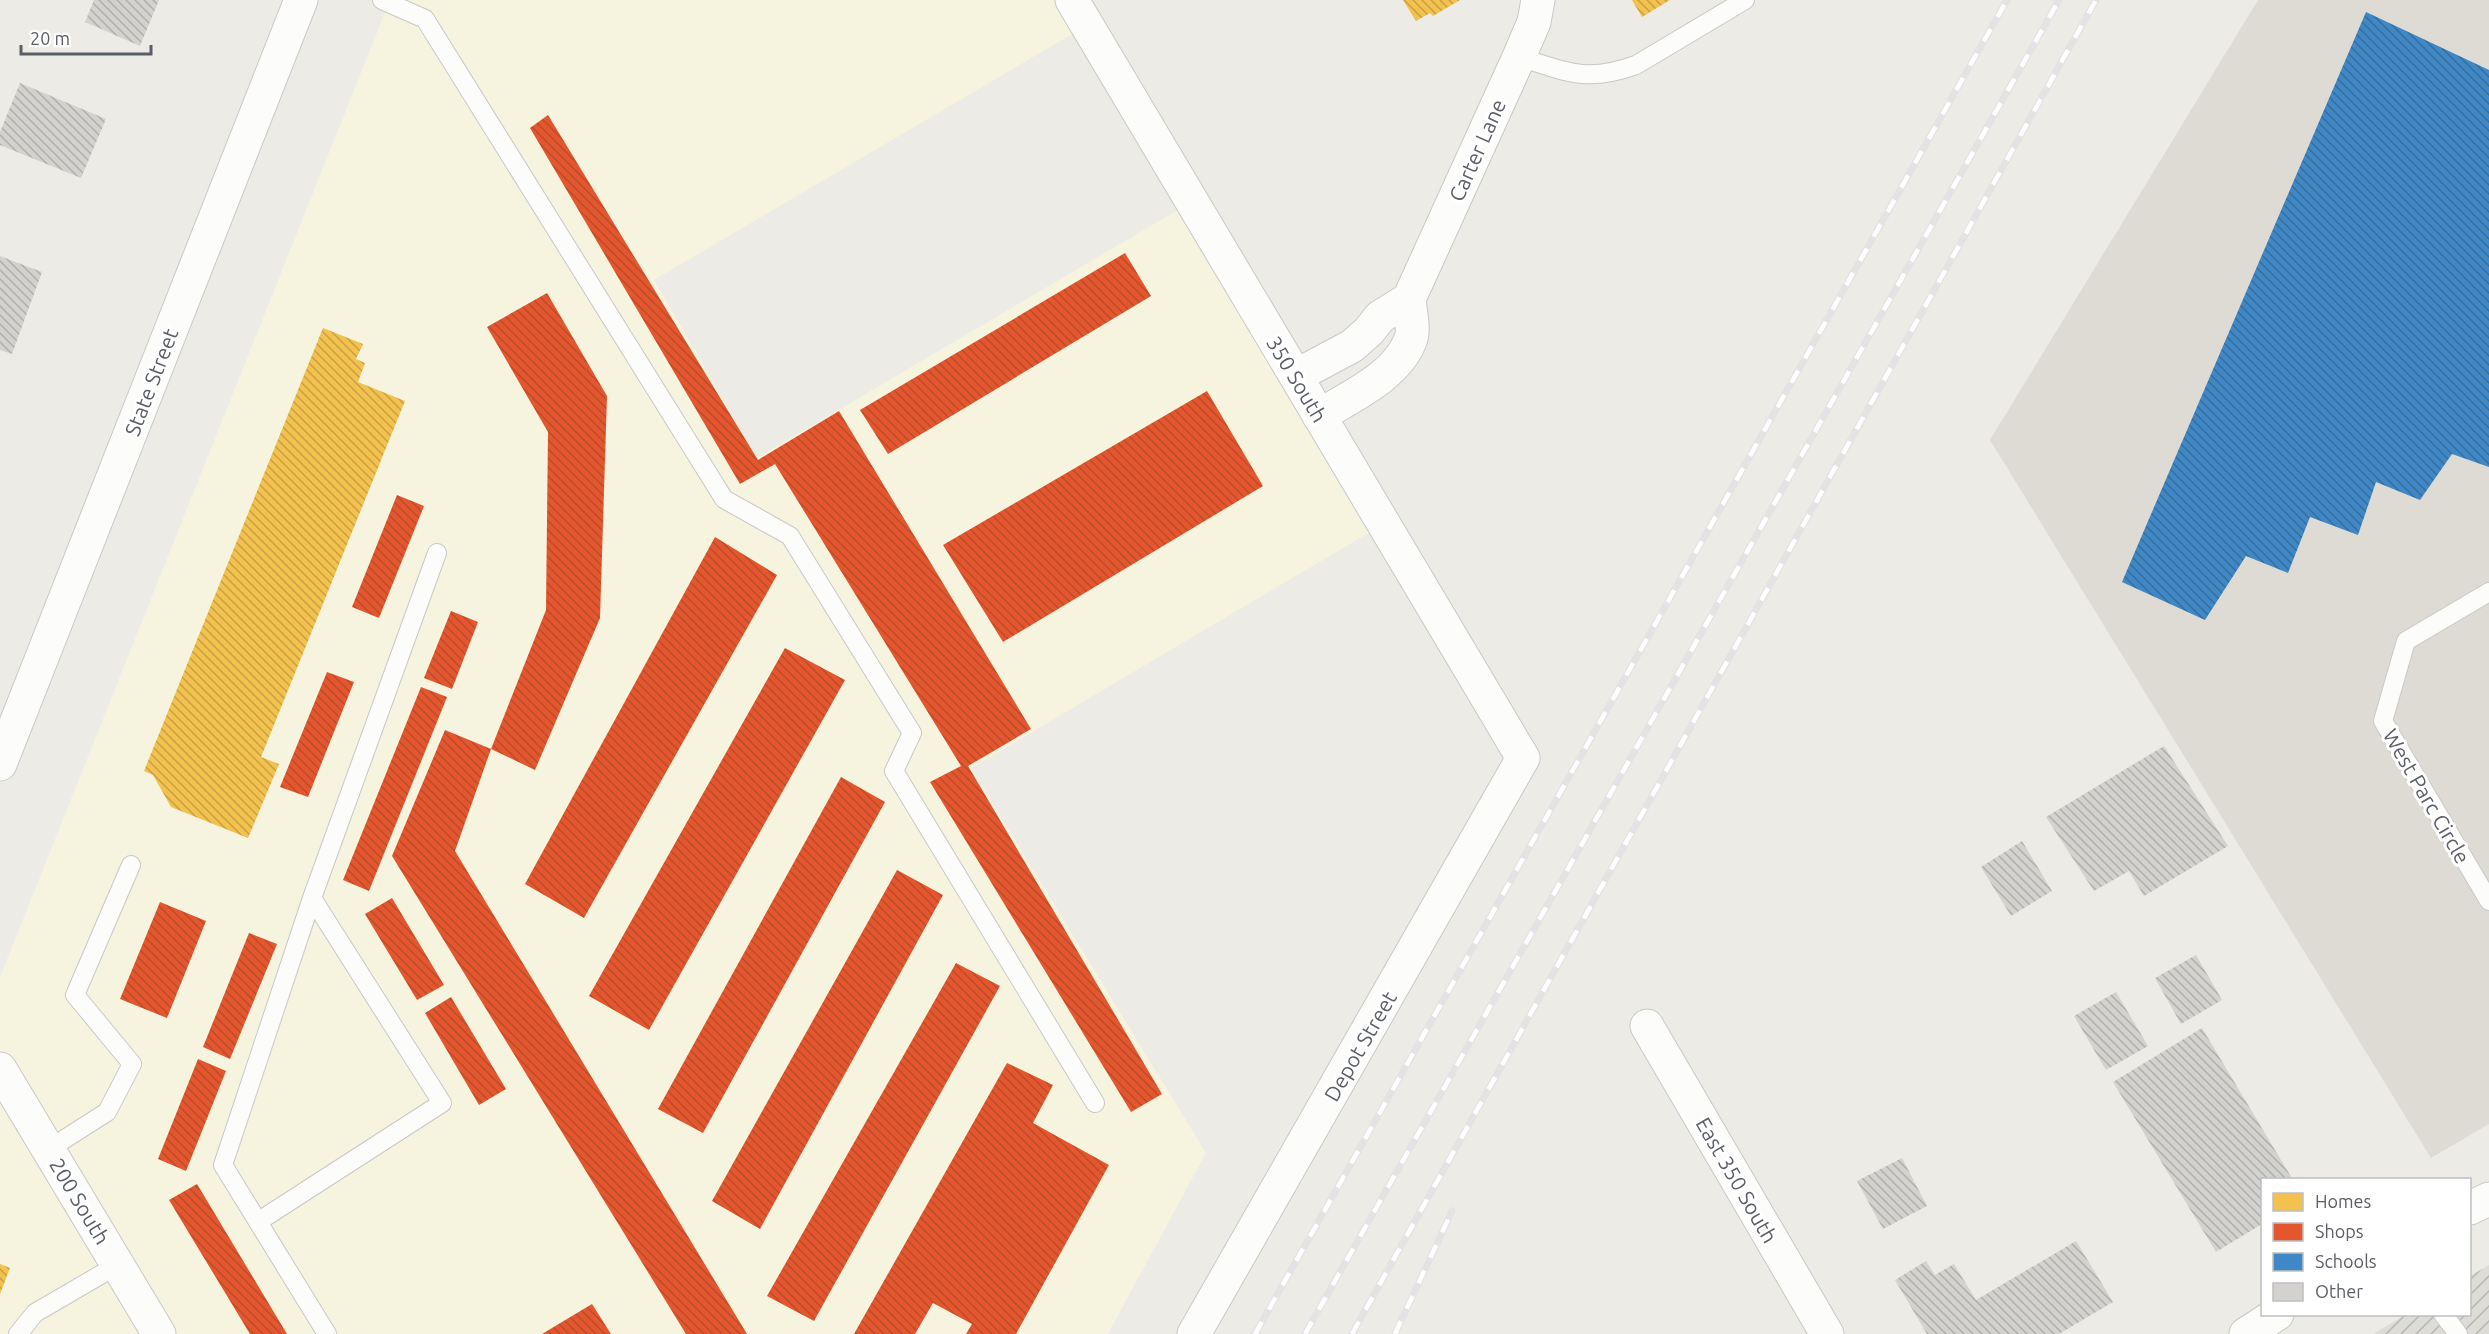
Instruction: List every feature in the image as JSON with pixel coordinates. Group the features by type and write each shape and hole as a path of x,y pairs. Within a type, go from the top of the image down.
{"street":[{"name":"State Street","path":"0,764 301,0"},
{"name":"350 South","path":"1072,0 1523,758"},
{"name":"Carter Lane","path":"1319,416 1381,376 1399,358 1411,340 1409,299 1519,57 1534,22 1538,0"},
{"path":"1296,376 1352,346 1370,331 1380,317 1409,299"},
{"name":"Depot Street","path":"1194,1334 1523,758"},
{"name":"East 350 South","path":"1647,1026 1827,1334"},
{"name":"200 South","path":"0,1069 159,1334"},
{"path":"2471,1207 2489,1199"},
{"path":"2246,1334 2274,1316"}],"lane":[{"path":"382,0 425,19 724,499 790,536 912,733 894,771 1095,1103"},
{"path":"1519,57 1580,75 1618,72 1636,65 1745,0"},
{"path":"327,1334 223,1165 312,898 437,553"},
{"name":"West Parc Circle","path":"2489,592 2406,641 2383,721 2489,902"},
{"path":"49,1149 107,1112 132,1064 75,994 131,865"},
{"path":"259,1221 442,1103 312,898"},
{"path":"18,1334 34,1313 119,1264"},
{"path":"2444,1316 2451,1328 2458,1334"}],"shaded area":[{"path":"390,0 1054,0 1074,33 654,280 757,458 1181,208 1377,528 971,768 1206,1153 1108,1334 0,1334 0,977"},
{"path":"2258,0 2489,0 2489,1124 2431,1158 1990,440"},
{"path":"2489,1265 2489,1334 2373,1334 2403,1316 2471,1316 2471,1275"}],"building: Homes":[{"path":"1403,0 1460,0 1433,16 1430,13 1416,21"},
{"path":"1632,0 1670,0 1642,17"},
{"path":"323,328 363,344 356,359 365,363 358,382 405,401 261,757 279,764 248,838 171,807 153,775 144,771"},
{"path":"0,1264 10,1268 0,1294"}],"building: Shops":[{"path":"548,115 758,460 839,411 1031,729 968,766 1162,1094 1131,1112 930,782 961,766 775,464 740,484 530,128"},
{"path":"1125,253 1151,296 888,454 860,410"},
{"path":"547,293 607,396 600,618 535,770 491,749 546,610 548,432 487,327"},
{"path":"1207,391 1263,486 1003,642 943,545"},
{"path":"397,495 424,506 379,618 352,607"},
{"path":"715,537 777,575 584,918 525,884"},
{"path":"451,611 478,622 452,689 424,678"},
{"path":"785,648 845,680 649,1030 589,996"},
{"path":"327,672 354,682 308,797 280,787"},
{"path":"421,687 447,697 369,891 343,880"},
{"path":"445,730 491,749 455,851 747,1334 686,1334 392,856"},
{"path":"841,777 885,802 703,1133 658,1109"},
{"path":"897,870 943,895 760,1229 712,1201"},
{"path":"392,898 444,985 417,1000 365,914"},
{"path":"160,902 206,921 167,1018 120,999"},
{"path":"249,933 277,944 230,1059 203,1047"},
{"path":"956,963 1000,986 814,1321 767,1296"},
{"path":"451,997 506,1089 479,1105 425,1013"},
{"path":"198,1059 226,1071 186,1171 158,1159"},
{"path":"1007,1063 1053,1085 1033,1123 1109,1165 1016,1334 966,1334 972,1324 933,1303 915,1334 854,1334"},
{"path":"197,1184 287,1334 250,1334 169,1200"},
{"path":"592,1304 611,1334 542,1334"}],"building: Schools":[{"path":"2366,12 2489,70 2489,467 2452,454 2420,500 2376,482 2358,535 2310,517 2288,573 2246,556 2205,620 2122,582"}],"building: Other":[{"path":"94,0 159,0 140,46 85,22"},
{"path":"20,83 106,119 81,178 0,145 0,132"},
{"path":"0,256 42,272 12,354 0,350"},
{"path":"2164,746 2228,846 2144,896 2129,871 2094,891 2046,817"},
{"path":"2022,841 2052,891 2011,916 1981,867"},
{"path":"2196,955 2222,1000 2181,1024 2155,978"},
{"path":"2116,992 2148,1046 2106,1070 2074,1016"},
{"path":"2202,1028 2292,1178 2261,1178 2261,1225 2216,1252 2113,1082"},
{"path":"1902,1158 1927,1206 1883,1229 1857,1181"},
{"path":"2076,1241 2113,1302 2059,1334 1927,1334 1895,1280 1926,1261 1935,1275 1954,1264 1976,1300"}],"railway":[{"path":"1255,1334 2007,0"},
{"path":"1305,1334 2059,0"},
{"path":"1352,1334 2096,0"},
{"path":"1395,1334 1452,1211"}]}
